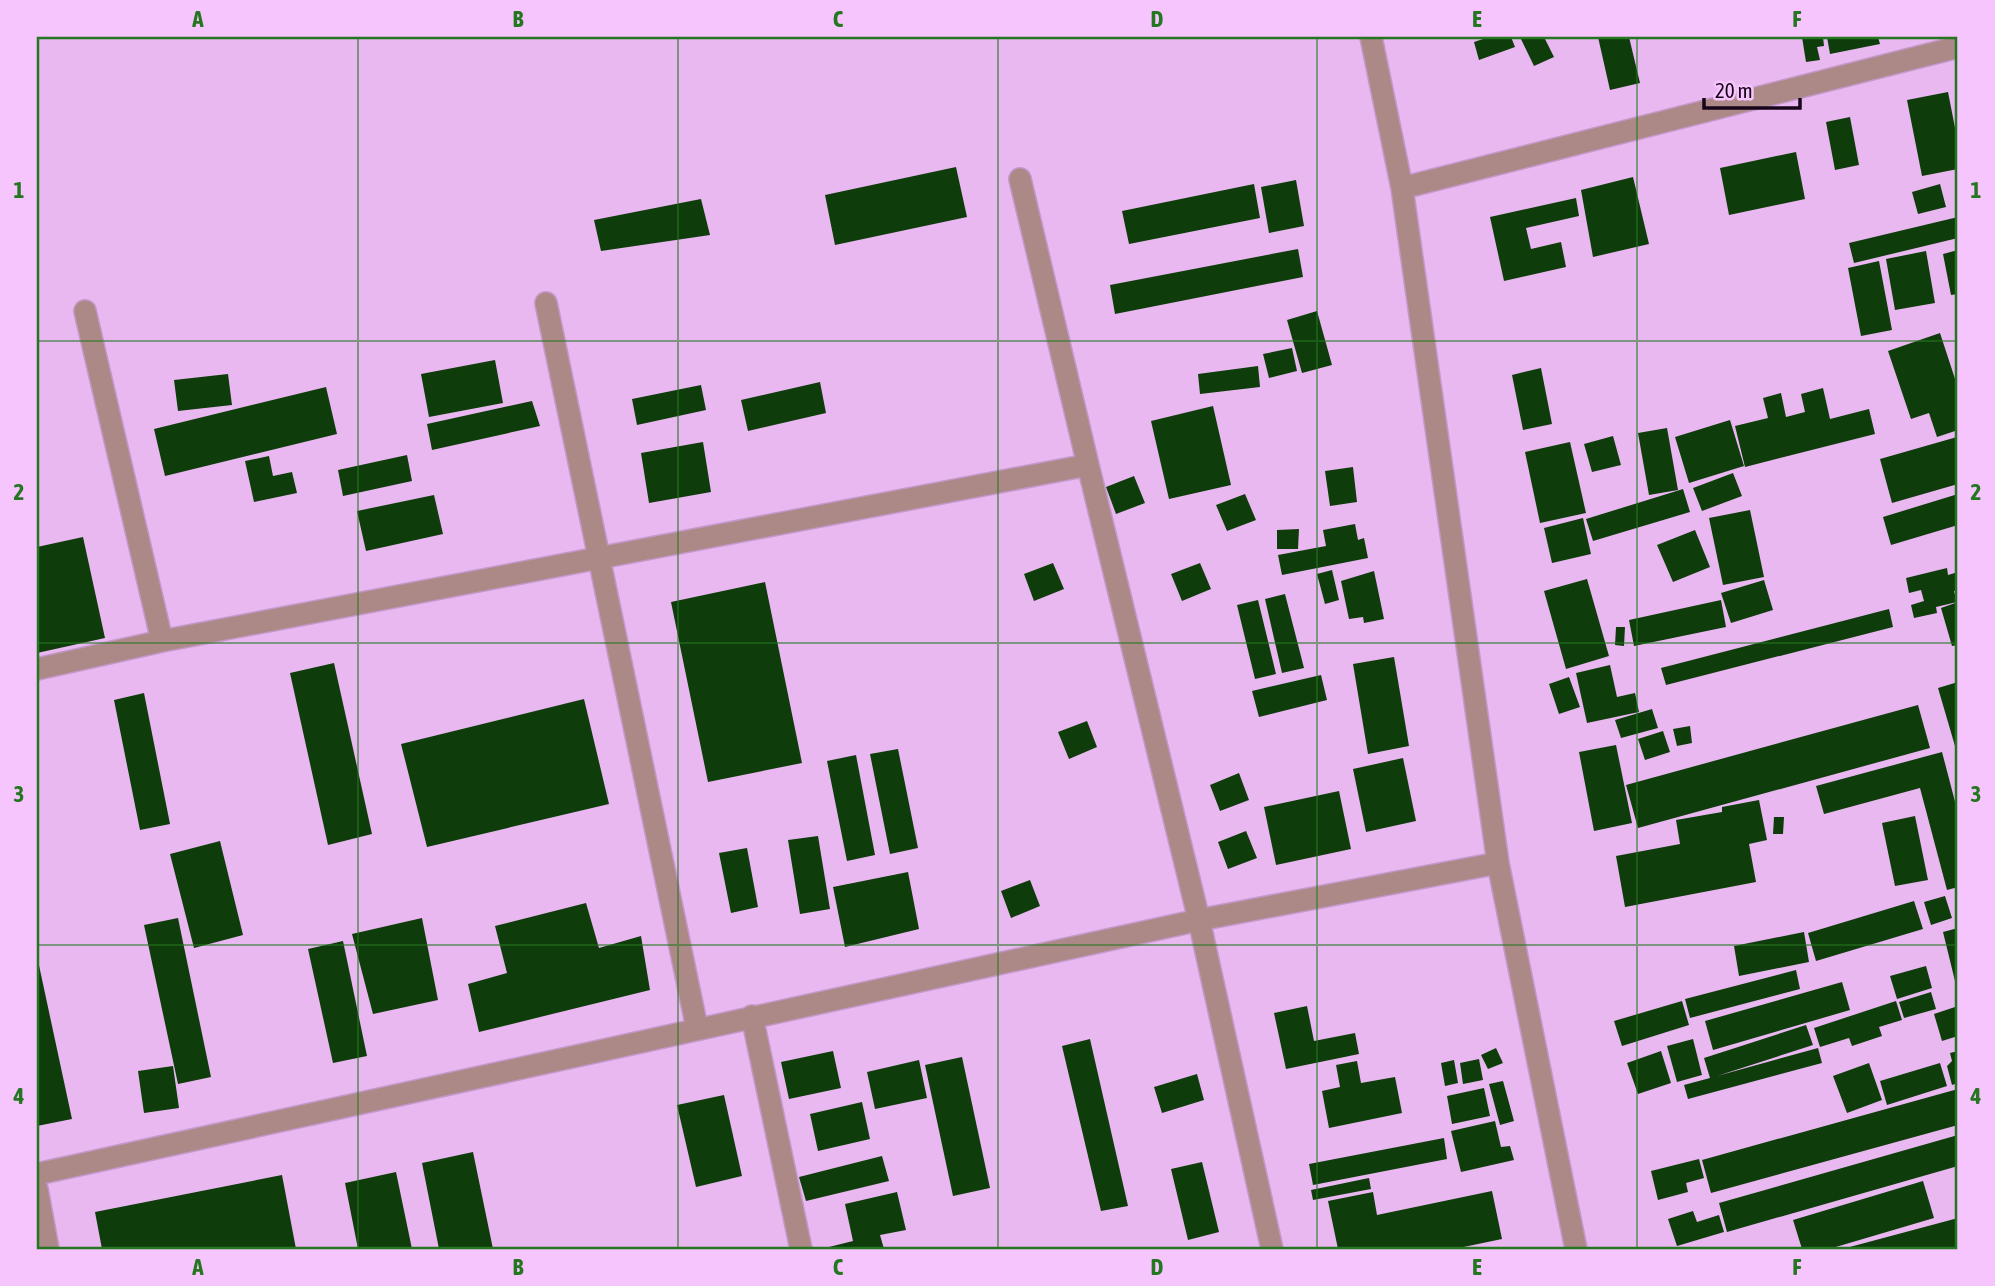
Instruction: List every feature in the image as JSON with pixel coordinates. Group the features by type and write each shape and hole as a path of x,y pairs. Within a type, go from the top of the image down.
{"street":[{"path":"1371,37 1402,188 1499,863 1576,1249"},
{"path":"1402,188 1958,47"},
{"path":"1020,179 1199,920 1272,1249"},
{"path":"546,303 697,1028"},
{"path":"85,311 162,641"},
{"path":"37,669 162,641 1088,465"},
{"path":"37,1174 1199,920 1499,863"},
{"path":"752,1016 802,1249"},
{"path":"37,1189 48,1249"}],"building":[{"path":"1489,37 1511,37 1515,47 1479,60 1474,42"},
{"path":"1520,37 1544,37 1554,57 1534,66"},
{"path":"1598,37 1629,37 1640,83 1610,90"},
{"path":"1802,37 1823,37 1824,46 1817,47 1820,60 1806,62"},
{"path":"1827,37 1878,37 1880,44 1830,54"},
{"path":"1948,92 1958,143 1958,169 1922,176 1907,100"},
{"path":"1850,117 1859,165 1835,170 1826,122"},
{"path":"1796,152 1805,199 1729,215 1720,168"},
{"path":"956,167 967,217 835,245 825,195"},
{"path":"1633,177 1649,244 1593,257 1581,190"},
{"path":"1296,180 1304,226 1269,233 1261,187"},
{"path":"1254,184 1260,218 1129,244 1122,211"},
{"path":"1940,184 1946,207 1918,214 1912,192"},
{"path":"1576,198 1579,216 1526,228 1531,249 1561,242 1566,267 1504,281 1490,217"},
{"path":"701,199 710,235 601,251 594,220"},
{"path":"1958,217 1958,238 1854,263 1849,243"},
{"path":"1298,249 1303,277 1115,314 1110,285"},
{"path":"1958,250 1958,294 1951,295 1943,254"},
{"path":"1926,251 1935,303 1895,310 1886,259"},
{"path":"1879,261 1892,330 1861,336 1848,268"},
{"path":"1317,311 1332,365 1302,373 1287,320"},
{"path":"1940,333 1958,388 1958,430 1937,437 1929,413 1911,419 1888,351"},
{"path":"1292,348 1297,371 1269,378 1263,354"},
{"path":"495,360 503,403 429,417 421,374"},
{"path":"1258,366 1260,387 1200,394 1198,374"},
{"path":"1541,368 1552,424 1523,430 1512,375"},
{"path":"228,374 232,405 178,411 174,380"},
{"path":"820,382 826,413 748,431 741,400"},
{"path":"701,385 706,410 637,425 632,399"},
{"path":"326,387 337,434 165,476 154,429"},
{"path":"1823,388 1830,419 1869,409 1875,434 1745,467 1735,426 1768,418 1763,398 1781,393 1786,417 1805,412 1801,394"},
{"path":"532,401 540,426 432,450 427,424"},
{"path":"1213,406 1231,485 1169,499 1151,421"},
{"path":"1730,420 1744,466 1689,483 1675,437"},
{"path":"1667,428 1678,490 1649,495 1638,433"},
{"path":"1613,436 1621,465 1592,472 1584,444"},
{"path":"1957,437 1958,484 1892,503 1880,459"},
{"path":"703,442 711,492 649,503 641,453"},
{"path":"1570,442 1586,513 1540,523 1525,452"},
{"path":"407,455 412,481 343,496 338,470"},
{"path":"269,456 273,476 292,472 297,493 254,502 245,461"},
{"path":"1353,467 1357,502 1330,506 1325,471"},
{"path":"1733,473 1742,496 1702,511 1693,488"},
{"path":"1134,476 1145,503 1116,514 1106,487"},
{"path":"1683,489 1690,512 1593,541 1586,519"},
{"path":"1245,494 1256,520 1227,531 1216,505"},
{"path":"1958,494 1958,525 1891,545 1883,517"},
{"path":"434,495 443,534 366,551 357,511"},
{"path":"1750,510 1764,577 1723,585 1709,518"},
{"path":"1583,518 1591,554 1552,563 1544,528"},
{"path":"1355,524 1358,540 1364,538 1368,558 1282,575 1278,555 1326,546 1323,530"},
{"path":"1299,529 1298,549 1277,549 1277,530"},
{"path":"1695,530 1710,567 1673,582 1657,545"},
{"path":"83,537 105,638 37,653 37,547"},
{"path":"1053,563 1064,589 1034,601 1024,574"},
{"path":"1200,563 1211,589 1182,601 1171,574"},
{"path":"1947,568 1948,575 1958,572 1958,591 1954,591 1957,602 1936,607 1937,613 1914,618 1911,605 1924,601 1921,590 1909,593 1906,578"},
{"path":"1332,570 1339,600 1325,604 1317,574"},
{"path":"1374,571 1384,619 1364,623 1363,617 1349,619 1341,581"},
{"path":"1587,579 1609,656 1566,669 1544,591"},
{"path":"1764,580 1773,610 1731,623 1721,593"},
{"path":"765,582 802,763 708,782 671,602"},
{"path":"1285,594 1304,668 1282,673 1265,599"},
{"path":"1258,600 1276,674 1255,679 1237,605"},
{"path":"1721,600 1726,627 1634,646 1629,620"},
{"path":"1958,602 1958,645 1952,646 1941,608"},
{"path":"1889,609 1893,627 1666,685 1661,668"},
{"path":"1616,627 1625,627 1624,646 1615,645"},
{"path":"1394,657 1409,746 1368,754 1353,664"},
{"path":"334,663 372,834 328,845 290,673"},
{"path":"1610,665 1617,697 1635,693 1639,712 1587,723 1576,673"},
{"path":"1321,675 1327,700 1259,717 1252,691"},
{"path":"1569,677 1580,707 1559,714 1549,684"},
{"path":"1958,682 1958,745 1955,746 1938,688"},
{"path":"144,693 170,824 140,830 114,700"},
{"path":"584,699 609,804 427,847 401,744"},
{"path":"1918,705 1930,748 1638,828 1626,785"},
{"path":"1652,709 1658,728 1621,738 1615,720"},
{"path":"1087,721 1097,747 1069,759 1058,732"},
{"path":"1690,726 1692,743 1677,746 1673,729"},
{"path":"1663,731 1670,752 1645,760 1638,739"},
{"path":"1616,745 1632,823 1594,831 1579,752"},
{"path":"898,749 918,848 890,854 870,754"},
{"path":"1942,752 1958,813 1958,887 1947,890 1920,788 1824,814 1816,786"},
{"path":"856,755 875,855 847,861 827,761"},
{"path":"1403,758 1416,821 1366,832 1353,769"},
{"path":"1239,773 1249,800 1220,811 1210,785"},
{"path":"1339,791 1351,849 1276,865 1264,807"},
{"path":"1759,800 1767,840 1749,844 1756,882 1625,907 1616,856 1680,844 1676,820 1722,812 1722,807"},
{"path":"1915,816 1928,880 1895,886 1882,823"},
{"path":"1774,817 1784,817 1783,834 1773,834"},
{"path":"1246,831 1257,858 1228,869 1218,842"},
{"path":"818,836 830,909 800,914 788,840"},
{"path":"220,841 243,935 194,948 170,854"},
{"path":"747,848 758,907 731,913 719,853"},
{"path":"908,872 919,929 845,947 833,887"},
{"path":"1030,880 1040,906 1011,918 1001,891"},
{"path":"1945,896 1952,918 1931,925 1924,902"},
{"path":"1914,901 1923,929 1816,961 1808,933"},
{"path":"586,903 599,948 641,936 650,990 479,1032 468,984 507,973 495,926"},
{"path":"178,918 211,1077 178,1084 144,925"},
{"path":"422,918 438,1000 373,1014 352,934"},
{"path":"1958,928 1958,980 1955,981 1943,932"},
{"path":"1804,932 1809,962 1739,976 1734,946"},
{"path":"343,941 367,1056 333,1063 308,949"},
{"path":"37,956 72,1119 37,1126"},
{"path":"1926,966 1932,988 1897,999 1890,976"},
{"path":"1796,970 1800,989 1690,1018 1685,999"},
{"path":"1842,982 1850,1010 1713,1050 1705,1021"},
{"path":"1931,992 1936,1009 1904,1018 1899,1002"},
{"path":"1682,1001 1689,1025 1622,1046 1614,1021"},
{"path":"1896,1001 1902,1020 1879,1027 1882,1036 1852,1046 1849,1038 1820,1047 1814,1028"},
{"path":"1307,1006 1314,1041 1355,1033 1359,1054 1286,1069 1274,1013"},
{"path":"1958,1006 1958,1036 1942,1041 1934,1014"},
{"path":"1806,1025 1813,1045 1717,1076 1818,1048 1822,1063 1688,1099 1684,1085 1710,1078 1704,1058"},
{"path":"1090,1039 1128,1206 1101,1211 1062,1046"},
{"path":"1693,1039 1702,1075 1677,1082 1667,1046"},
{"path":"1496,1048 1503,1063 1488,1069 1481,1055"},
{"path":"833,1051 841,1088 789,1099 781,1062"},
{"path":"1661,1051 1671,1083 1638,1094 1627,1063"},
{"path":"1958,1051 1958,1083 1952,1085 1947,1066 1952,1061 1950,1053"},
{"path":"962,1057 990,1188 953,1196 925,1065"},
{"path":"1479,1059 1483,1080 1463,1084 1460,1063"},
{"path":"919,1060 927,1098 875,1109 867,1072"},
{"path":"1454,1060 1458,1083 1445,1086 1441,1063"},
{"path":"1357,1061 1361,1083 1395,1077 1402,1113 1329,1128 1322,1091 1340,1087 1336,1065"},
{"path":"1869,1063 1882,1100 1847,1113 1833,1076"},
{"path":"1940,1063 1947,1086 1887,1105 1880,1081"},
{"path":"173,1066 179,1108 144,1113 138,1071"},
{"path":"1197,1074 1204,1100 1162,1113 1154,1087"},
{"path":"1503,1081 1514,1121 1500,1125 1489,1084"},
{"path":"1484,1088 1490,1116 1452,1124 1447,1096"},
{"path":"1958,1089 1958,1125 1711,1193 1702,1160"},
{"path":"724,1095 742,1176 696,1187 677,1105"},
{"path":"862,1102 870,1139 818,1151 810,1114"},
{"path":"1495,1121 1501,1147 1510,1146 1514,1160 1461,1172 1451,1131"},
{"path":"1958,1135 1958,1166 1727,1232 1719,1203"},
{"path":"1444,1138 1447,1159 1313,1185 1309,1164"},
{"path":"473,1152 493,1249 439,1249 422,1163"},
{"path":"882,1156 889,1181 806,1201 799,1177"},
{"path":"1699,1159 1704,1178 1686,1183 1688,1192 1658,1200 1651,1171"},
{"path":"1202,1162 1219,1232 1188,1240 1171,1169"},
{"path":"396,1172 412,1249 358,1249 345,1183"},
{"path":"282,1175 296,1249 102,1249 95,1212"},
{"path":"1369,1178 1371,1189 1313,1200 1311,1190"},
{"path":"1923,1181 1934,1218 1829,1249 1802,1249 1793,1220"},
{"path":"1492,1191 1502,1239 1454,1249 1338,1249 1328,1201 1373,1192 1377,1215"},
{"path":"897,1192 906,1230 880,1235 884,1249 829,1249 853,1241 845,1204"},
{"path":"1693,1211 1697,1222 1719,1215 1724,1232 1677,1246 1668,1219"},
{"path":"1958,1218 1958,1249 1846,1249 1846,1248"}]}
